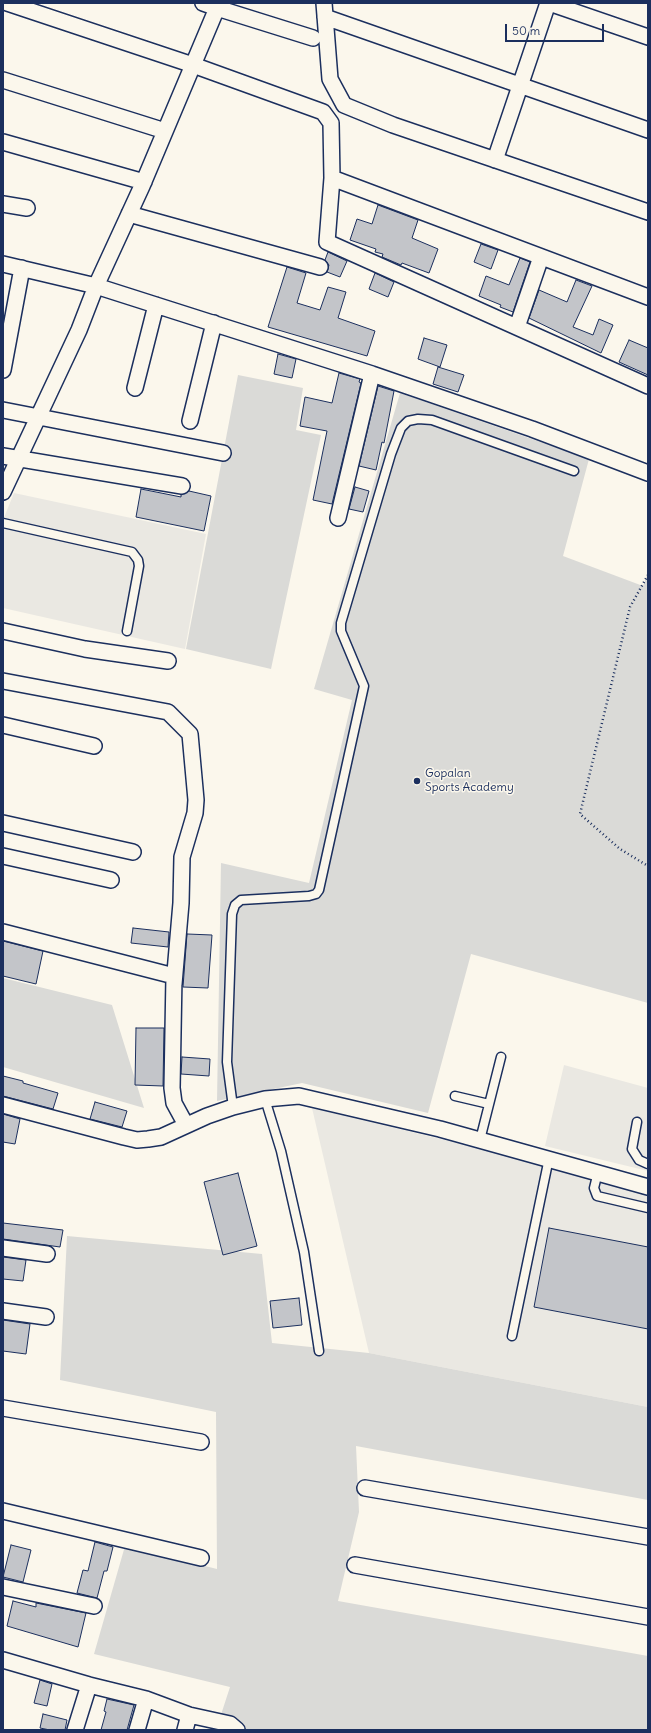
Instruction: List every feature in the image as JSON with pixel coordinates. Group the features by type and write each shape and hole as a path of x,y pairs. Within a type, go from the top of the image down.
{"street":[{"path":"7,3 193,65 323,112 331,123 332,178 327,242 648,386"},
{"path":"495,160 549,3 648,37"},
{"path":"3,492 18,458 40,416 96,286 144,182 193,65 213,5 313,38"},
{"path":"648,130 520,85 324,10 330,80 344,105 393,125 648,212"},
{"path":"3,80 165,131"},
{"path":"3,142 144,182"},
{"path":"332,178 648,297"},
{"path":"3,204 27,208"},
{"path":"129,214 320,267"},
{"path":"517,327 541,257"},
{"path":"3,264 96,286 372,374 532,429 648,473"},
{"path":"3,370 22,268"},
{"path":"135,388 156,305"},
{"path":"190,421 214,323"},
{"path":"338,518 372,374"},
{"path":"3,410 223,452"},
{"path":"3,456 182,486"},
{"path":"3,631 85,649 168,661"},
{"path":"3,681 168,712 190,734 196,800 195,814 182,857 182,903 174,984"},
{"path":"3,725 94,746"},
{"path":"3,823 133,852"},
{"path":"3,856 111,880"},
{"path":"3,932 174,976 172,1088 174,1103 186,1125"},
{"path":"3,1105 137,1140 161,1137 186,1125 234,1107 265,1100 299,1096 480,1140 549,1158 648,1187"},
{"path":"3,1248 47,1254"},
{"path":"3,1311 46,1317"},
{"path":"3,1408 201,1442"},
{"path":"365,1488 648,1537"},
{"path":"3,1511 201,1558"},
{"path":"355,1565 648,1617"},
{"path":"3,1587 94,1606"},
{"path":"3,1660 89,1685 146,1699 189,1714 230,1724 237,1730"},
{"path":"75,1730 89,1685"},
{"path":"137,1730 146,1699"},
{"path":"185,1730 189,1714"}],"lane":[{"path":"234,1107 227,1062 232,914 235,905 241,900 309,896 316,894 319,890 364,686 341,631 341,623 391,454 401,428 408,422 418,419 432,420 574,471"},
{"path":"3,523 132,552 138,560 139,566 127,631"},
{"path":"480,1140 501,1057"},
{"path":"455,1096 489,1104"},
{"path":"265,1100 282,1151 304,1252 319,1351"},
{"path":"637,1122 632,1149 639,1160 648,1164"},
{"path":"512,1336 549,1158"},
{"path":"598,1172 594,1188 597,1196 648,1208"}],"path":[{"path":"648,575 630,607 580,814 620,849 648,866"}],"shaded area":[{"path":"238,375 303,388 296,430 321,435 271,669 186,649"},
{"name":"Gopalan Sports Academy","path":"400,393 589,459 563,556 643,586 648,573 648,1003 471,954 428,1113 302,1083 217,1101 221,863 309,883 352,700 314,689"},
{"path":"14,493 206,534 185,649 3,608 3,520"},
{"path":"3,978 112,1005 144,1108 3,1067"},
{"path":"564,1065 648,1088 648,1171 545,1146"},
{"path":"312,1108 648,1189 648,1407 369,1353"},
{"path":"67,1236 262,1254 272,1343 369,1353 648,1407 648,1500 356,1446 359,1512 338,1601 648,1656 648,1730 216,1730 230,1687 94,1654 125,1546 217,1569 216,1412 60,1380"}],"building":[{"path":"378,205 418,220 412,238 438,249 429,273 402,263 401,265 382,257 383,254 375,252 376,249 350,240 357,219 372,224"},
{"path":"481,244 498,250 491,269 474,262"},
{"path":"328,252 347,261 340,277 327,272 329,265 325,260"},
{"path":"520,258 530,262 513,312 500,307 501,305 479,296 486,276 509,285"},
{"path":"287,267 306,273 297,303 320,310 328,287 346,292 338,318 375,331 367,356 268,327"},
{"path":"375,273 394,282 388,297 369,289"},
{"path":"576,280 592,286 573,327 593,335 599,319 613,325 601,353 529,318 539,290 567,302"},
{"path":"424,338 447,345 440,367 418,359"},
{"path":"629,340 648,348 648,375 619,362"},
{"path":"278,354 296,359 292,378 274,374"},
{"path":"438,367 464,375 458,392 433,384"},
{"path":"339,373 360,379 359,382 361,383 332,504 313,500 327,431 300,426 305,397 332,403"},
{"path":"378,386 394,391 384,443 382,442 376,470 359,466"},
{"path":"355,487 369,491 363,512 349,509"},
{"path":"141,489 181,497 181,495 189,491 211,496 204,531 136,517"},
{"path":"133,928 169,932 168,947 131,943"},
{"path":"187,934 212,935 208,988 183,987"},
{"path":"3,941 43,951 36,984 3,976"},
{"path":"136,1028 164,1028 163,1086 135,1085"},
{"path":"182,1057 210,1059 209,1076 181,1074"},
{"path":"3,1076 58,1093 53,1109 3,1096"},
{"path":"95,1102 127,1111 122,1127 90,1119"},
{"path":"3,1114 20,1119 15,1144 3,1142"},
{"path":"238,1173 257,1246 223,1255 204,1182"},
{"path":"3,1223 63,1230 60,1247 3,1239"},
{"path":"549,1228 648,1247 648,1329 534,1307"},
{"path":"3,1257 26,1260 23,1281 3,1279"},
{"path":"299,1298 302,1325 273,1328 270,1301"},
{"path":"3,1320 30,1324 26,1354 3,1351"},
{"path":"95,1542 113,1547 107,1571 104,1571 97,1598 77,1593 83,1570 88,1571"},
{"path":"11,1545 31,1550 23,1582 3,1577"},
{"path":"13,1601 36,1607 36,1603 86,1613 78,1647 7,1626"},
{"path":"40,1680 52,1684 47,1706 34,1703"},
{"path":"107,1699 134,1705 127,1730 101,1730 106,1712 104,1711"},
{"path":"43,1714 67,1720 65,1730 40,1728"}],"place":[{"name":"Gopalan Sports Academy","path":"417,781"}]}
